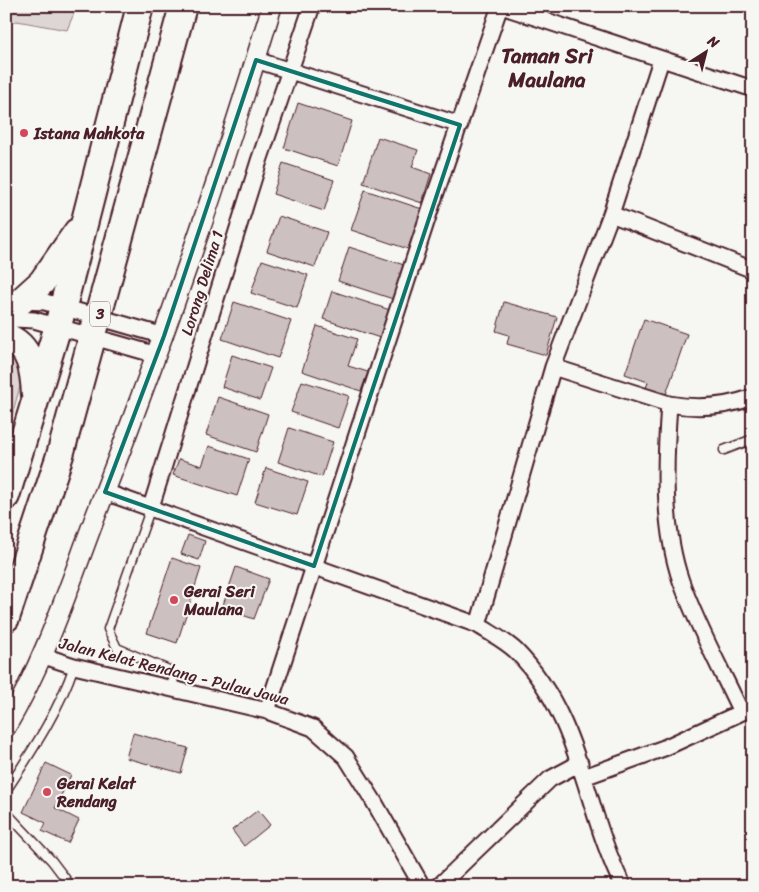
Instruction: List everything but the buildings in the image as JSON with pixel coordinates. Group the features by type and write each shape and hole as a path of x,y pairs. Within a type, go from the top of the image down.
{"highway":[{"name":"3","path":"6,496 36,406 61,317 140,6"},
{"name":"3","path":"6,618 27,562 60,455 183,6"},
{"path":"14,303 42,282 88,212"},
{"path":"6,337 21,348 30,361 34,379 36,406"}],"street":[{"path":"6,727 19,706 41,655 157,355 256,60 272,6"},
{"name":"Lorong Delima 1","path":"151,507 217,291 312,6"},
{"path":"268,711 314,566 500,6 753,89"},
{"path":"256,60 460,125"},
{"path":"478,625 553,367 610,214 661,60"},
{"path":"610,214 753,270"},
{"path":"14,303 45,302 61,317"},
{"path":"6,323 23,318 61,317 96,327 164,336"},
{"path":"96,327 157,355"},
{"path":"553,367 669,404 687,407 708,407 753,397"},
{"path":"439,886 550,779 664,748 747,710 681,581 670,532 667,443 669,404"},
{"path":"105,492 478,625 514,649 544,682 564,722 601,830 623,886"},
{"name":"Jalan Kelat Rendang - Pulau Jawa","path":"41,655 74,666 268,711 313,728 346,757 374,800 422,886"}],"lane":[{"path":"724,450 753,439"},
{"path":"151,507 108,629 117,648 169,670 173,678 174,688"},
{"path":"6,791 52,717 68,685 74,666"},
{"path":"6,812 52,861 71,886"}],"highlighted area":[{"path":"256,60 460,125 314,566 105,492 164,336"}],"shaded area":[{"path":"6,6 77,6 67,30 17,21 6,25"},
{"path":"6,348 21,360 21,383 6,437"}],"place":[{"name":"Istana Mahkota","path":"24,133"},
{"name":"Gerai Seri Maulana","path":"174,600"},
{"name":"Gerai Kelat Rendang","path":"47,792"}],"district":[{"name":"Taman Sri Maulana","path":"547,68"}]}
